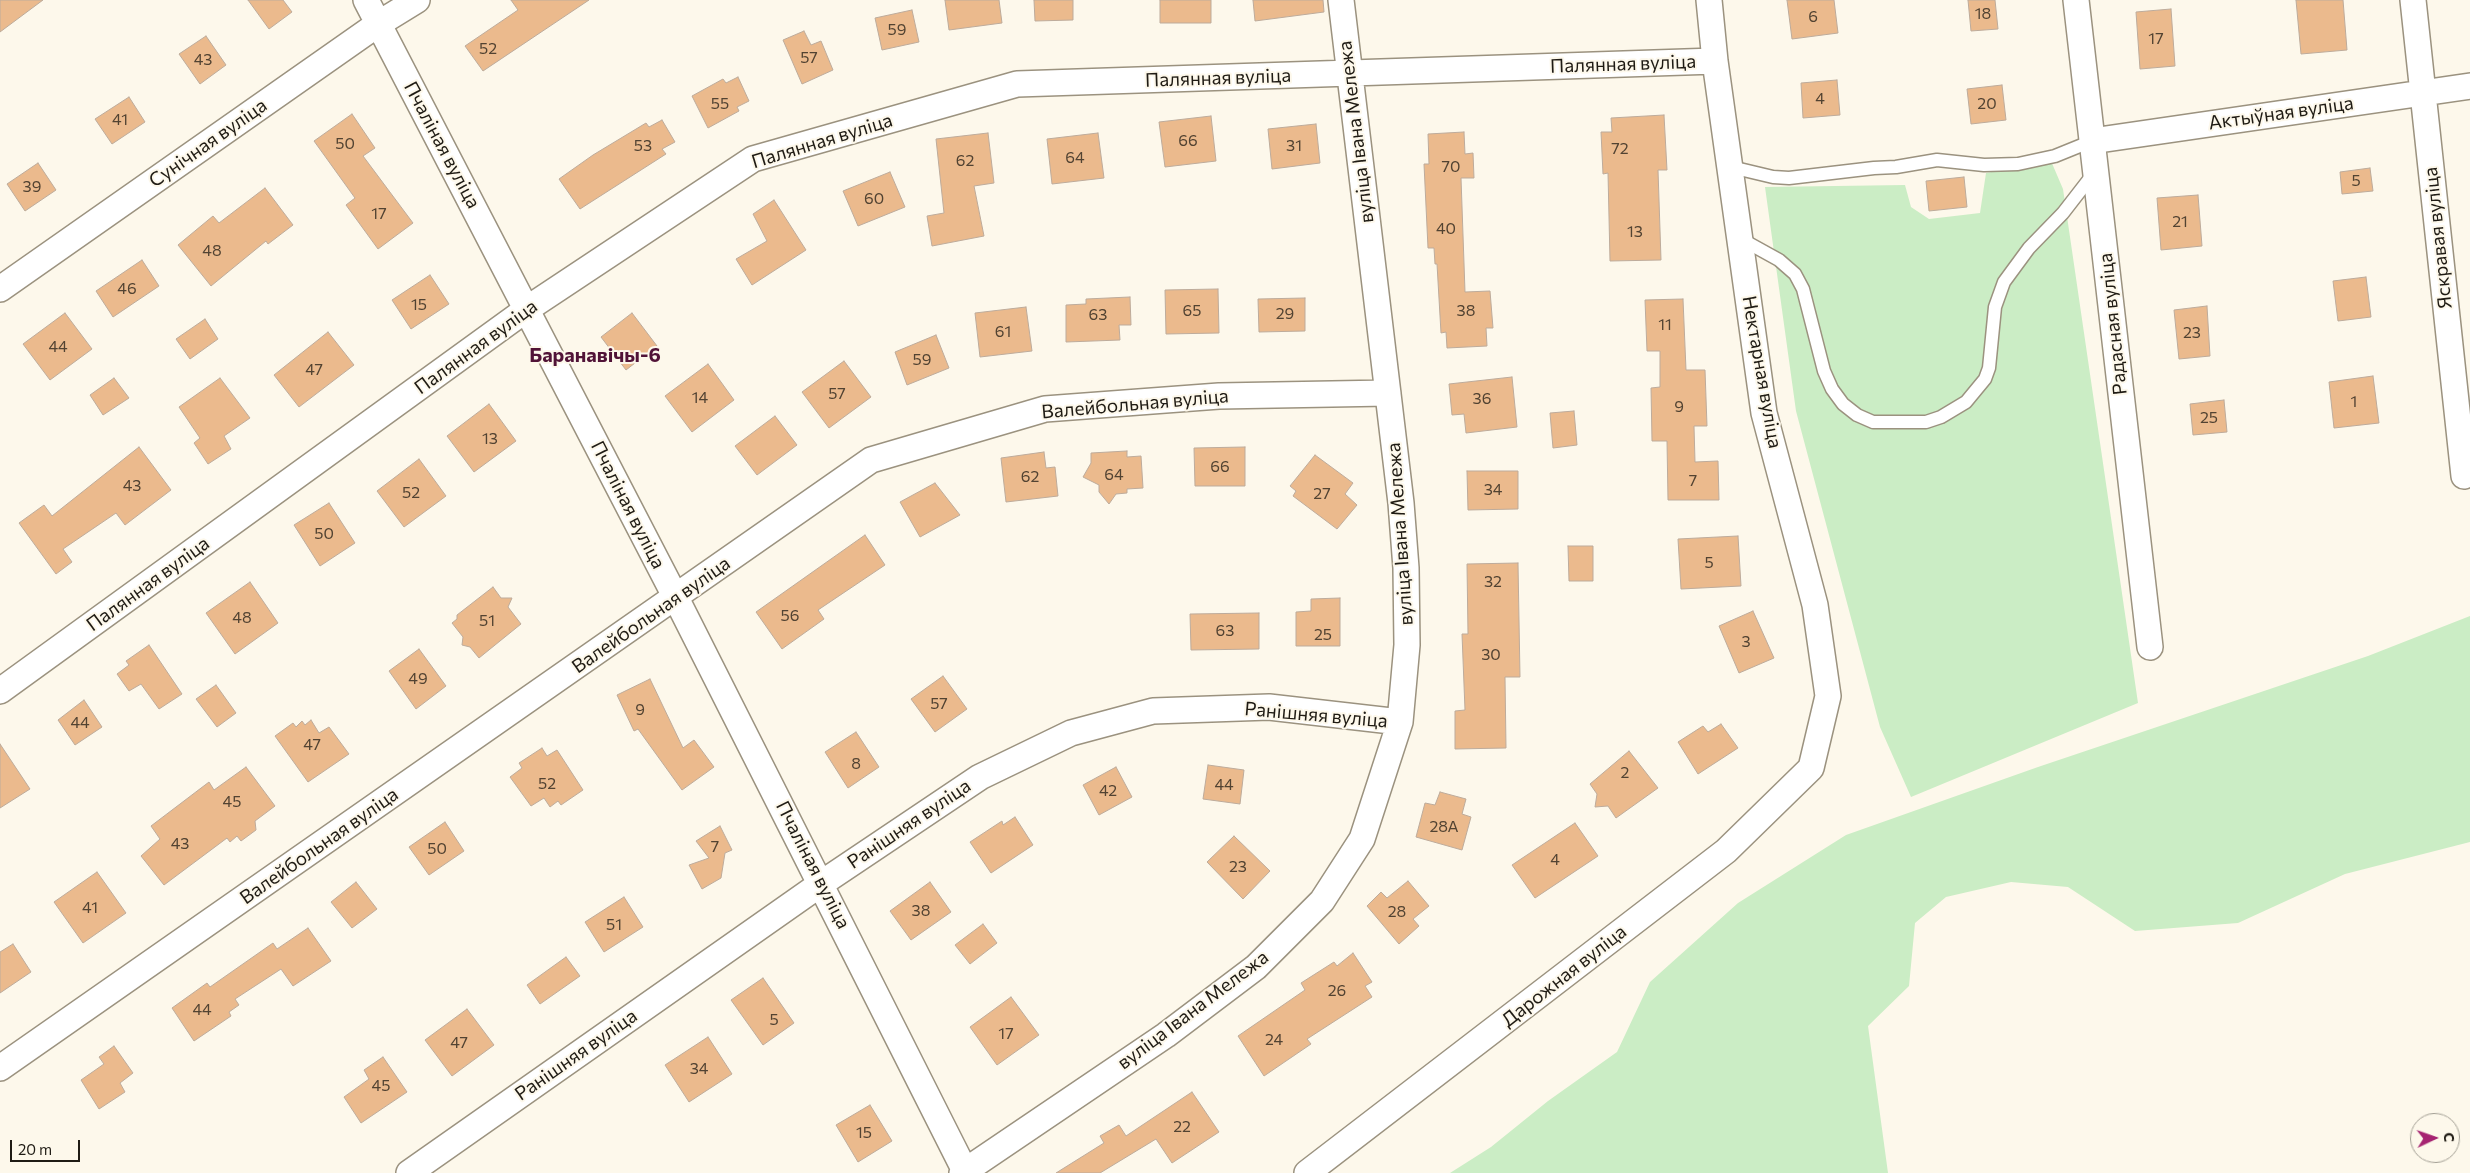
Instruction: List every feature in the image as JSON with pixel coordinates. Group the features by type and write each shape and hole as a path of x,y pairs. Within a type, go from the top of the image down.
{"street":[{"name":"Пчаліная вуліца","path":"366,0 822,883 965,1172"},
{"name":"Сунічная вуліца","path":"0,289 378,24 417,0"},
{"name":"вуліца Івана Мележа","path":"965,1172 1181,1023 1256,967 1322,901 1362,839 1400,722 1406,645 1406,568 1402,503 1348,74 1341,0"},
{"name":"Нектарная вуліца","path":"1709,0 1715,61 1764,413 1815,605 1828,696 1811,768"},
{"name":"Радасная вуліца","path":"2076,0 2150,647"},
{"name":"Яскравая вуліца","path":"2412,0 2464,476"},
{"name":"Палянная вуліца","path":"0,690 527,309 753,159 1017,84 1715,61"},
{"name":"Актыўная вуліца","path":"2092,141 2470,86"},
{"name":"Валейбольная вуліца","path":"0,1068 676,598 871,460 1045,408 1219,396 1388,393"},
{"name":"Ранішняя вуліца","path":"409,1173 822,883 980,777 1071,733 1153,711 1269,708 1400,722"},
{"name":"Дарожная вуліца","path":"1307,1173 1726,851 1811,768"}],"lane":[{"path":"1731,167 1773,177 1789,178 1896,167 1937,160 1984,165 2018,164 2055,156 2092,141"},
{"path":"1741,239 1760,248 1795,274 1805,295 1824,371 1832,389 1844,404 1857,415 1873,422 1926,422 1953,412 1966,402 1984,379 1989,368 1994,307 2004,282 2030,248 2063,213 2096,171"}],"green space":[{"path":"2051,161 2063,189 2138,703 1911,797 1880,727 1796,411 1765,187 1905,185 1911,207 1929,219 1980,213 1986,173"},
{"path":"2470,616 2470,842 2345,874 2238,923 2135,931 2068,887 2011,882 1946,897 1915,923 1909,986 1868,1026 1888,1173 1450,1173 1491,1147 1548,1101 1617,1052 1650,982 1738,903 1846,835 2038,767 2368,656"}],"building":[{"path":"0,0 43,0 0,32"},
{"path":"248,0 283,0 292,12 269,29"},
{"path":"511,0 589,0 483,71 465,46 518,10"},
{"path":"945,0 999,0 1002,23 949,30"},
{"path":"1034,0 1073,0 1073,20 1035,21"},
{"path":"1160,0 1211,0 1211,23 1160,23"},
{"path":"1253,0 1323,0 1324,12 1255,21"},
{"path":"1787,0 1834,0 1838,33 1792,39"},
{"path":"1968,0 1995,0 1998,29 1971,31"},
{"path":"2296,0 2343,0 2347,50 2301,54"},
{"path":"2171,9 2175,66 2140,69 2136,12"},
{"path":"912,10 919,42 882,50 875,18"},
{"path":"804,31 811,45 821,41 833,70 802,84 783,40"},
{"path":"206,36 226,65 200,84 179,54"},
{"path":"738,77 749,101 737,107 739,111 708,128 692,96 723,79 726,83"},
{"path":"1837,80 1840,115 1803,118 1801,83"},
{"path":"2002,85 2006,120 1971,124 1967,89"},
{"path":"129,97 145,122 112,144 95,119"},
{"path":"352,114 375,148 363,156 413,223 378,249 346,205 355,198 314,141"},
{"path":"1664,115 1667,170 1658,170 1661,260 1610,261 1608,173 1603,174 1601,132 1612,132 1611,118"},
{"path":"1211,116 1216,161 1165,167 1159,122"},
{"path":"662,120 675,142 662,149 666,154 580,209 559,179 593,155 646,123 649,127"},
{"path":"1316,124 1320,163 1272,169 1268,129"},
{"path":"1464,132 1465,154 1473,153 1474,178 1461,178 1465,292 1490,291 1493,328 1486,328 1487,346 1447,348 1446,332 1441,333 1437,264 1435,264 1434,248 1428,248 1424,164 1429,164 1428,134"},
{"path":"988,133 994,183 974,186 984,236 932,246 927,216 944,213 936,139"},
{"path":"1098,133 1104,178 1052,184 1047,139"},
{"path":"38,163 56,190 25,211 7,184"},
{"path":"2370,168 2373,191 2342,194 2340,172"},
{"path":"890,172 905,207 858,226 843,191"},
{"path":"1964,177 1967,207 1929,211 1926,181"},
{"path":"265,188 293,225 268,244 266,241 211,286 178,245 213,216 219,223"},
{"path":"2198,195 2202,246 2161,250 2157,198"},
{"path":"774,200 806,250 752,285 736,259 767,241 753,214"},
{"path":"142,260 159,286 113,317 96,291"},
{"path":"430,275 449,304 411,329 392,300"},
{"path":"2366,277 2371,317 2338,321 2333,281"},
{"path":"1218,289 1219,333 1166,334 1165,290"},
{"path":"1130,297 1131,325 1119,325 1120,340 1066,342 1066,305 1086,304 1086,299"},
{"path":"1305,298 1305,331 1259,332 1258,299"},
{"path":"1683,299 1686,370 1705,370 1707,426 1694,426 1695,462 1718,461 1719,500 1668,500 1667,441 1652,441 1651,388 1660,387 1660,351 1647,351 1645,300"},
{"path":"2207,306 2210,356 2179,359 2174,310"},
{"path":"1026,307 1032,351 980,357 975,313"},
{"path":"65,313 92,349 50,380 23,344"},
{"path":"632,313 657,346 626,370 601,337"},
{"path":"205,319 218,339 190,359 176,339"},
{"path":"328,332 354,365 299,407 274,375"},
{"path":"936,335 949,368 907,385 895,352"},
{"path":"844,361 871,397 829,428 802,392"},
{"path":"708,364 734,400 692,432 665,396"},
{"path":"2373,376 2379,423 2334,428 2329,382"},
{"path":"1512,377 1517,427 1466,433 1464,414 1452,415 1449,384"},
{"path":"114,378 129,398 103,415 90,395"},
{"path":"220,378 250,418 224,436 231,449 208,464 194,443 200,438 179,407"},
{"path":"2224,400 2227,432 2193,435 2190,404"},
{"path":"489,404 516,441 474,472 447,436"},
{"path":"1574,411 1577,445 1553,448 1550,413"},
{"path":"775,416 797,445 757,475 735,446"},
{"path":"139,447 171,490 125,525 116,513 63,549 72,562 56,574 19,523 44,505 52,516"},
{"path":"1245,447 1245,486 1195,486 1194,448"},
{"path":"1127,451 1127,457 1141,456 1143,488 1127,489 1127,493 1116,494 1109,504 1099,492 1099,485 1083,477 1091,463 1091,453"},
{"path":"1044,452 1046,468 1055,467 1058,496 1006,502 1001,458"},
{"path":"1315,455 1353,483 1345,494 1357,505 1337,529 1293,496 1296,491 1290,486"},
{"path":"419,459 446,496 404,527 377,491"},
{"path":"1467,471 1518,471 1518,509 1468,510"},
{"path":"935,483 960,515 920,537 900,502"},
{"path":"329,503 355,543 320,566 294,525"},
{"path":"865,535 885,565 818,610 824,619 782,649 756,612"},
{"path":"1738,536 1741,586 1681,589 1678,539"},
{"path":"1568,546 1593,546 1593,581 1569,581"},
{"path":"1518,563 1520,677 1505,677 1506,748 1455,749 1455,711 1465,710 1462,634 1468,634 1467,564"},
{"path":"250,582 278,623 235,654 206,613"},
{"path":"493,587 501,598 512,598 508,607 521,624 479,658 470,647 462,645 463,637 452,623 457,619 457,615"},
{"path":"1340,598 1340,646 1296,646 1296,612 1311,611 1311,599"},
{"path":"1753,611 1774,658 1739,673 1719,626"},
{"path":"1259,613 1259,649 1191,650 1190,614"},
{"path":"149,645 182,694 159,709 141,684 129,691 117,674 129,665 126,661"},
{"path":"419,649 446,686 416,709 389,671"},
{"path":"943,676 967,709 935,732 911,699"},
{"path":"650,679 683,748 694,740 714,767 682,790 638,729 634,731 617,695"},
{"path":"216,685 236,713 217,727 196,699"},
{"path":"84,700 102,727 75,745 58,720"},
{"path":"311,720 319,733 329,727 349,754 308,782 275,736 293,723 296,727 302,721 305,725"},
{"path":"1721,724 1738,748 1698,774 1678,742 1703,726 1708,732"},
{"path":"856,732 879,767 848,788 825,752"},
{"path":"0,744 30,789 0,808"},
{"path":"542,748 547,756 557,750 583,790 561,805 558,801 550,807 544,798 531,806 510,777 522,768 519,763"},
{"path":"1629,751 1658,788 1616,818 1608,806 1595,807 1597,794 1590,784"},
{"path":"1208,765 1244,770 1240,804 1203,799"},
{"path":"246,767 275,806 255,821 256,830 241,841 237,836 230,842 227,838 164,885 141,856 160,839 151,826 209,782 214,790"},
{"path":"1116,767 1132,797 1099,815 1083,785"},
{"path":"1440,792 1466,799 1462,814 1471,817 1462,850 1416,837 1425,803 1435,805"},
{"path":"1015,817 1033,845 991,873 970,842 1002,821 1003,825"},
{"path":"445,822 464,851 429,875 409,847"},
{"path":"1575,823 1598,856 1535,898 1512,865"},
{"path":"720,826 732,850 725,853 721,878 702,889 689,865 709,858 696,841"},
{"path":"1234,836 1270,871 1243,899 1207,862"},
{"path":"97,872 126,913 83,943 54,902"},
{"path":"1408,881 1429,906 1413,919 1419,926 1399,944 1367,906 1381,892 1387,898"},
{"path":"356,882 377,909 352,928 331,902"},
{"path":"930,882 951,912 911,940 890,911"},
{"path":"624,897 643,927 604,952 585,922"},
{"path":"983,924 997,943 970,964 955,945"},
{"path":"308,928 331,961 293,986 281,969 235,999 239,1005 229,1012 231,1016 194,1041 172,1008 207,983 210,987 273,943 277,949"},
{"path":"13,944 31,972 0,993 0,952"},
{"path":"1353,953 1372,982 1365,986 1372,997 1307,1039 1311,1044 1264,1076 1238,1036 1305,990 1301,983 1334,962 1337,966"},
{"path":"566,957 580,976 540,1004 527,985"},
{"path":"763,978 794,1023 763,1045 731,1000"},
{"path":"1011,997 1039,1035 997,1065 970,1027"},
{"path":"467,1009 494,1045 452,1076 425,1040"},
{"path":"708,1037 732,1074 689,1102 665,1065"},
{"path":"114,1046 133,1073 120,1083 125,1092 99,1109 81,1080 104,1064 99,1057"},
{"path":"383,1057 407,1092 361,1123 344,1097 369,1079 364,1070"},
{"path":"1192,1092 1219,1132 1172,1163 1156,1139 1100,1173 1056,1173 1104,1143 1100,1136 1119,1125 1126,1136"},
{"path":"870,1105 892,1141 858,1162 836,1125"}],"district":[{"name":"Баранавічы-6","path":"595,355"}]}
